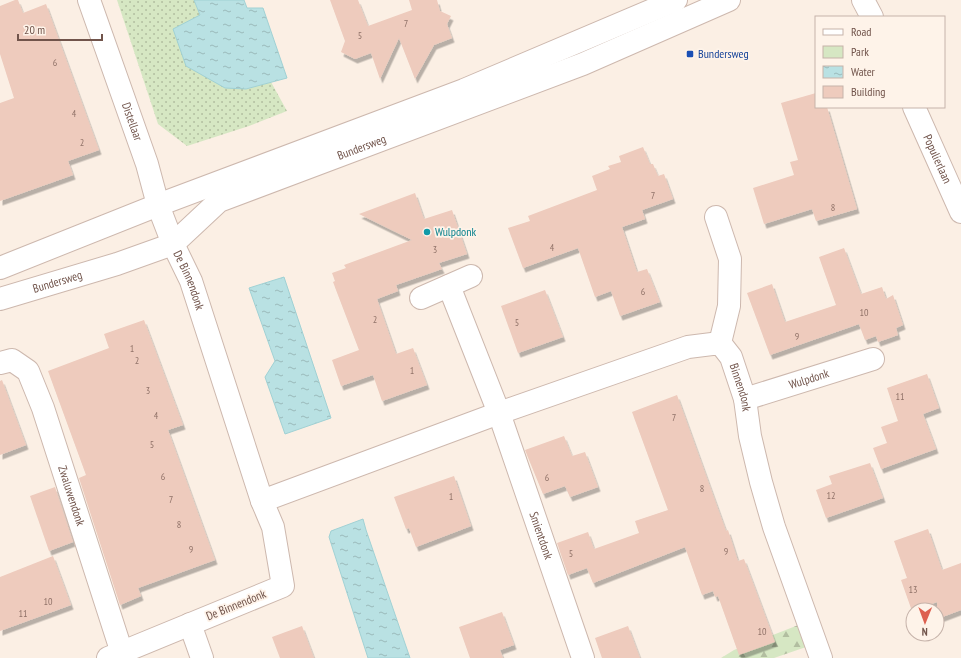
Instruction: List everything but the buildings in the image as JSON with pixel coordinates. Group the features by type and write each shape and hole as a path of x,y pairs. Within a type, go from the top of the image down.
{"street":[{"name":"Distellaar","path":"89,0 138,136 158,205 173,244"},
{"name":"Bundersweg","path":"0,268 158,205 464,90 676,0"},
{"name":"Bundersweg","path":"0,299 117,264 173,244 219,202 583,64 729,0"},
{"path":"863,0 871,16"},
{"name":"Populierlaan","path":"914,108 961,212"},
{"path":"262,501 499,413 688,347 720,343 729,306 730,259 716,217"},
{"name":"De Binnendonk","path":"115,655 283,586 273,527 262,501 191,281 173,244"},
{"path":"421,298 471,276"},
{"path":"449,286 499,413"},
{"name":"Binnendonk","path":"720,343 731,357 745,399 750,436 760,482 774,527 821,658"},
{"name":"Wulpdonk","path":"745,399 873,359"},
{"name":"Zwaluwendonk","path":"0,363 12,360 28,370 43,408 115,655"},
{"name":"Smientdonk","path":"499,413 583,658"},
{"path":"190,624 202,658"}],"green space":[{"path":"117,0 194,0 200,15 246,89 271,82 287,111 249,126 187,146 158,124"},
{"path":"801,624 809,646 774,658 721,658 734,650"}],"water":[{"path":"194,0 244,0 247,8 263,8 287,78 246,89 225,88 186,66 173,29 200,15"},
{"path":"284,277 331,418 285,434 265,377 275,361 249,288"},
{"path":"363,519 410,658 368,658 329,537 331,531"}],"place":[{"name":"Bundersweg","path":"690,54"},
{"name":"Wulpdonk","path":"427,232"}]}
